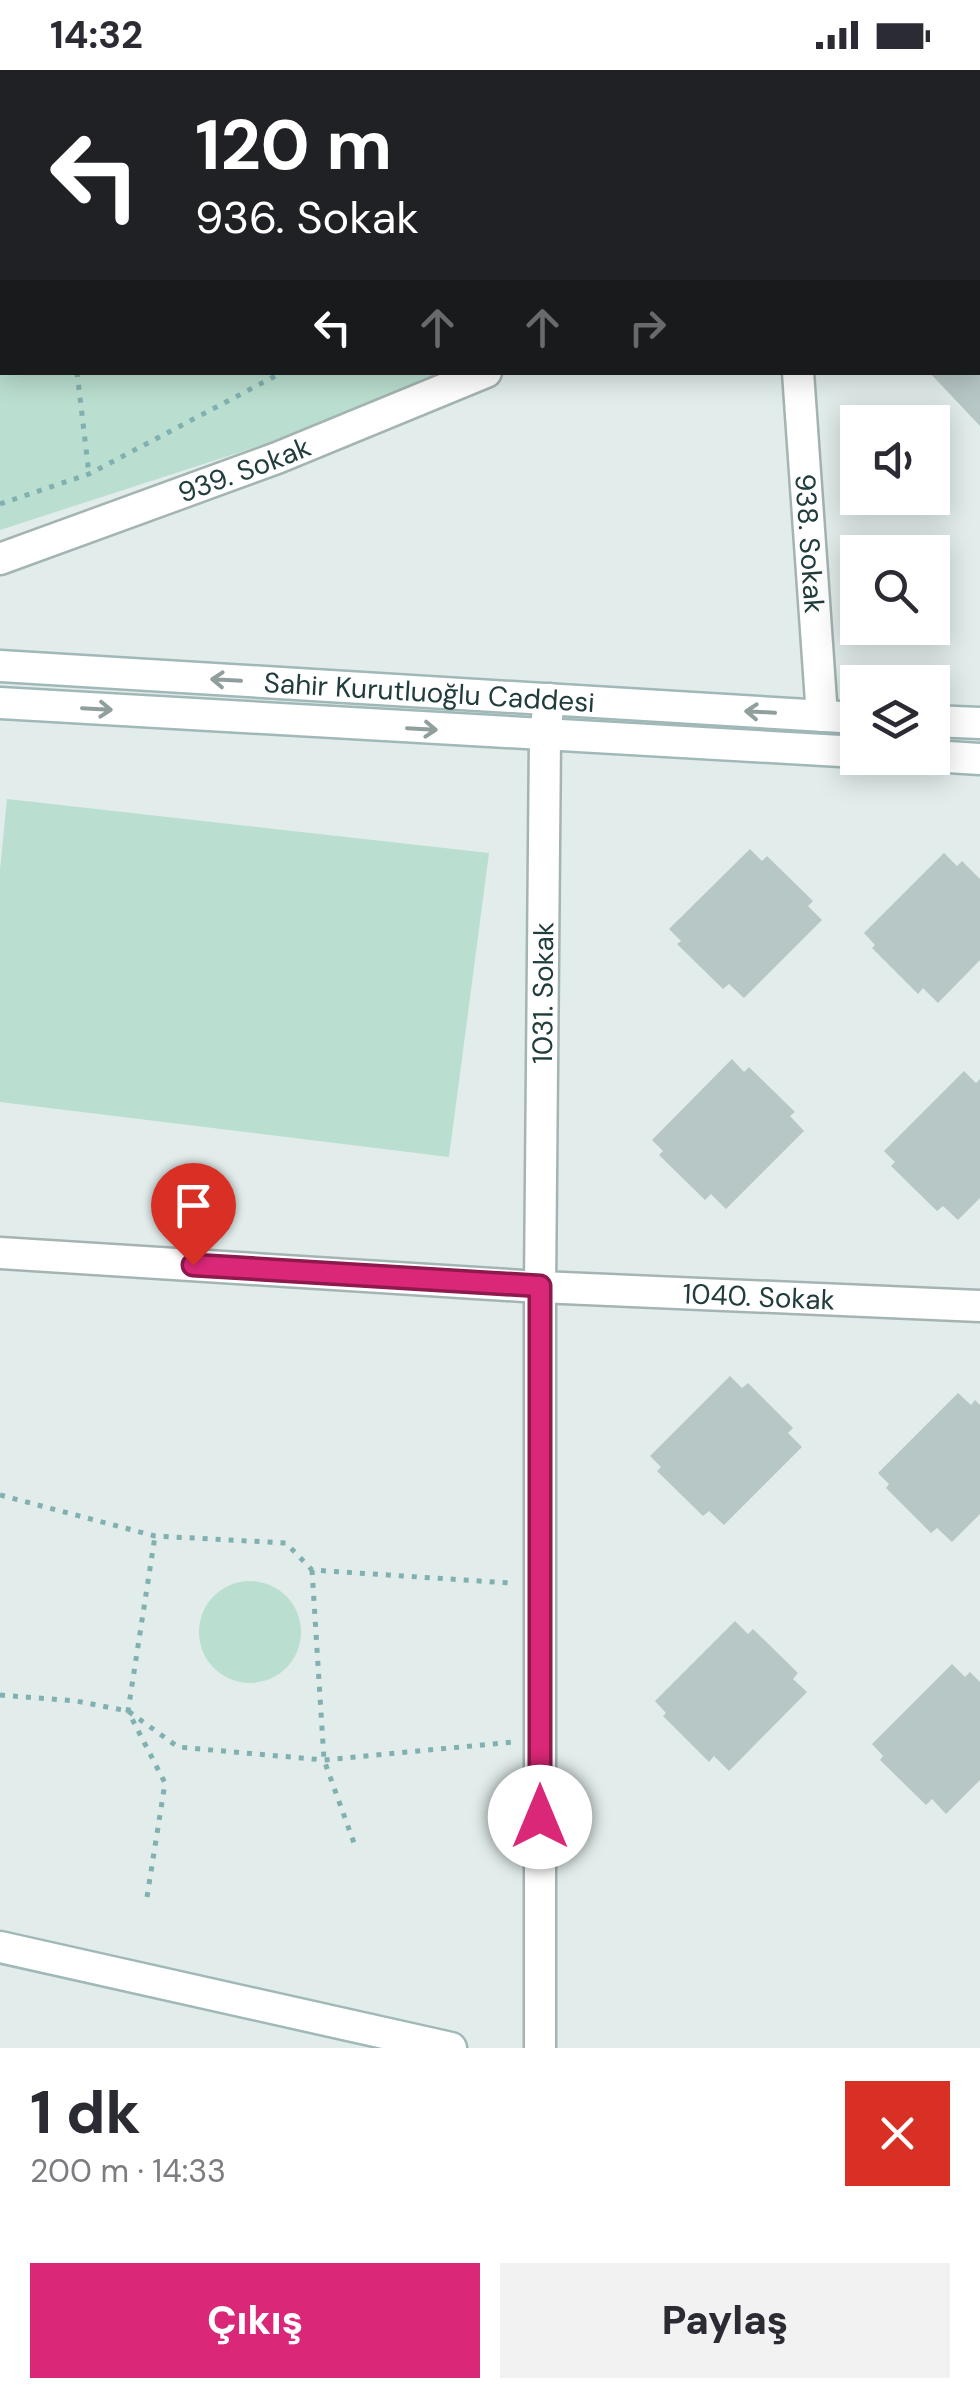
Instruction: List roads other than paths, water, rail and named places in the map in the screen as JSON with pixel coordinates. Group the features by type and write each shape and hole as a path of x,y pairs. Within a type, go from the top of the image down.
{"street":[{"name":"939. Sokak","path":"0,558 277,458 479,375"},
{"name":"938. Sokak","path":"798,375 822,716"},
{"name":"Sahir Kurutluoğlu Caddesi","path":"0,666 840,717"},
{"name":"1031. Sokak","path":"540,2048 540,1286 548,700"},
{"name":"Sahir Kurutluoğlu Caddesi","path":"0,703 840,751"},
{"path":"950,722 980,723"},
{"path":"950,757 980,759"},
{"name":"1040. Sokak","path":"0,1254 540,1286 980,1306"},
{"path":"0,1947 451,2048"}]}
